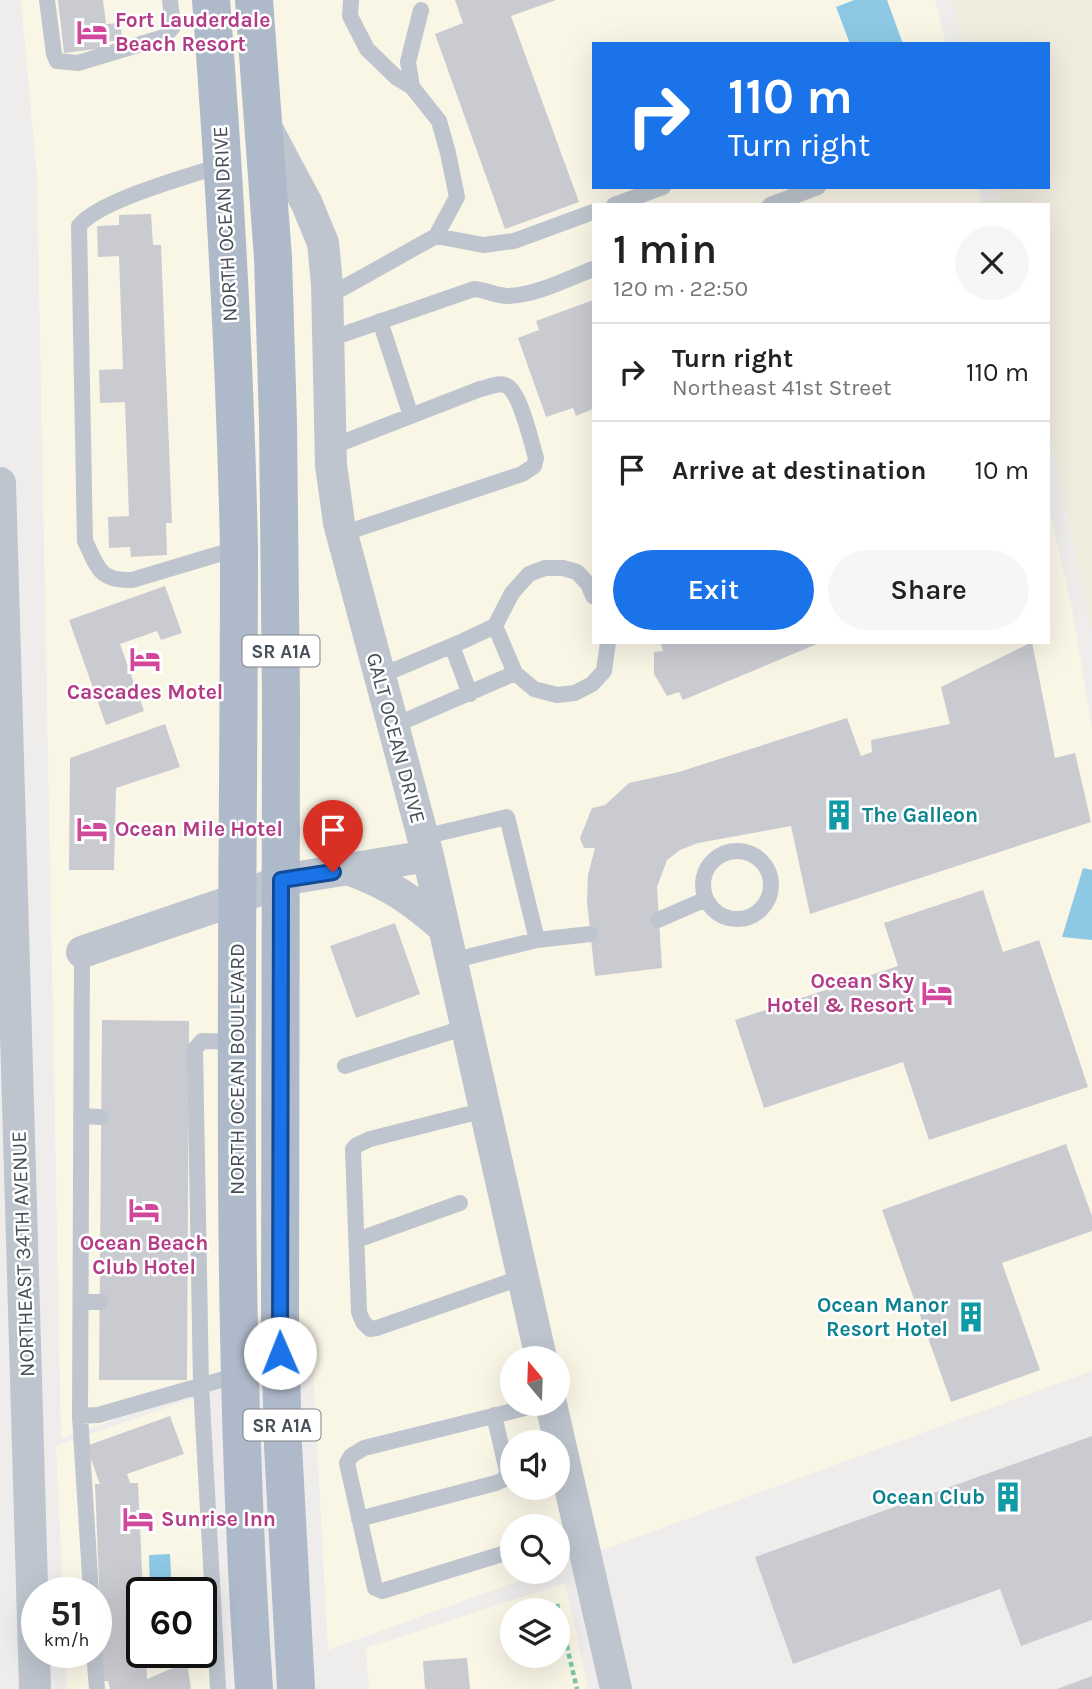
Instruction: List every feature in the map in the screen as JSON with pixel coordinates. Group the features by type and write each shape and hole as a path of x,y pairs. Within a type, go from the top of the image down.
{"main road":[{"name":"NORTH OCEAN DRIVE","path":"211,0 223,165 237,449"},
{"name":"NORTH OCEAN DRIVE","path":"254,0 273,258 278,422"},
{"name":"NORTH OCEAN BOULEVARD","path":"278,422 281,880 279,1330 296,1689"},
{"name":"NORTH OCEAN BOULEVARD","path":"237,449 240,1426 233,1652 254,1689"}],"street":[{"name":"GALT OCEAN DRIVE","path":"264,124 307,204 323,243 327,290 331,465 342,534 425,847 538,1346"},
{"name":"NORTHEAST 34TH AVENUE","path":"0,483 7,976 35,1689"},
{"path":"82,951 238,899 281,880 347,869 425,847"},
{"path":"347,869 376,880 412,900 444,928"},
{"path":"554,1416 616,1689"}],"lane":[{"path":"47,0 57,61 78,62 164,37 173,27 170,0"},
{"path":"327,290 436,236 457,197 449,153 439,121 412,87 397,78 367,49 350,16 351,0"},
{"path":"412,87 408,62 421,10"},
{"path":"223,165 107,205 86,217 79,226 85,541 102,573 114,580 132,580 239,548"},
{"path":"619,203 658,189"},
{"path":"775,203 813,189"},
{"path":"436,236 483,245 504,243 592,212"},
{"path":"327,340 474,289 485,290 494,295 511,296 541,289 592,269"},
{"path":"380,321 411,416"},
{"path":"331,447 480,389 501,384 508,386 517,398 537,458 534,466 522,474 342,534"},
{"path":"380,676 495,625 512,593 529,573 545,568 563,568 577,572 592,594"},
{"path":"495,625 515,673 534,689 557,695 575,693 592,684 604,671 608,644"},
{"path":"452,646 470,694"},
{"path":"393,726 515,673"},
{"path":"425,847 507,817 537,940"},
{"path":"725,853 748,853 758,858 766,867 770,890 761,909 752,915 742,918 721,915 706,900 703,879 707,867 725,853"},
{"path":"658,920 706,900"},
{"path":"451,961 537,940 590,934"},
{"path":"82,951 80,1416 90,1577"},
{"path":"345,1066 466,1027"},
{"path":"218,1689 233,1652 202,1428 193,1303 192,1118 195,1049 202,1041 237,1042"},
{"path":"485,1110 370,1139 357,1144 353,1149 359,1312 370,1329 523,1278"},
{"path":"81,1116 101,1117"},
{"path":"356,1240 460,1203"},
{"path":"80,1302 100,1301"},
{"path":"80,1416 98,1415 238,1375"},
{"path":"500,1414 357,1451 347,1463 375,1588 382,1591 500,1555"},
{"path":"359,1519 502,1482 507,1471 494,1415"},
{"path":"202,1428 240,1426"},
{"path":"95,1668 97,1689"}],"path":[{"path":"570,1657 578,1689"}],"shaded area":[{"path":"21,0 935,0 946,42 592,42 592,189 978,189 982,203 592,203 592,644 1050,644 1050,511 1073,614 1092,729 1092,1371 570,1562 570,1514 500,1514 500,1584 510,1584 328,1650 312,1347 61,1439 37,176"},
{"name":"Sunrise Inn","path":"209,1393 224,1689 67,1689 66,1668 112,1668 112,1577 62,1577 56,1446"},
{"path":"562,1584 565,1584 568,1598 519,1598"},
{"path":"500,1604 500,1668 570,1668 570,1606 588,1689 369,1689 366,1648"}],"sand":[{"path":"953,0 1092,0 1092,630 1050,433 1050,203 999,203 995,189 1050,189 1050,42 963,42"}],"water":[{"path":"854,0 887,0 902,42 849,42 836,7"},
{"path":"1083,868 1092,870 1092,940 1062,937"},
{"path":"170,1554 171,1577 150,1577 149,1555"}],"building":[{"name":"Fort Lauderdale Beach Resort","path":"58,0 103,0 106,24 121,23 122,40 104,42 104,48 64,53"},
{"path":"455,0 556,0 511,16 579,202 505,229 435,34 463,23"},
{"path":"151,214 153,245 161,245 172,523 166,523 167,555 131,557 130,547 109,548 108,517 129,516 125,402 100,403 99,370 123,369 119,256 98,257 97,226 119,225 119,215"},
{"path":"592,300 592,409 576,416 573,408 546,417 518,338 539,330 536,321"},
{"path":"165,586 182,633 161,640 157,631 120,644 144,711 106,725 69,620"},
{"path":"661,644 817,644 683,700 679,692 667,696 654,674 654,652 663,651"},
{"name":"The Galleon","path":"1032,644 1055,758 1075,753 1091,822 810,914 791,826 698,843 680,850 667,860 657,887 662,968 595,976 587,902 588,875 595,848 584,848 580,838 592,808 605,805 629,783 679,772 847,718 861,756 872,752 871,740 950,724 941,687"},
{"name":"Ocean Mile Hotel","path":"165,724 180,767 116,788 114,870 69,870 70,758"},
{"name":"Ocean Sky Hotel & Resort","path":"983,890 1003,952 1039,940 1088,1087 929,1140 903,1062 764,1108 735,1020 898,966 884,923"},
{"path":"395,923 420,994 356,1018 330,946"},
{"name":"Ocean Beach Club Hotel","path":"102,1020 189,1021 187,1380 99,1380"},
{"name":"Ocean Manor Resort Hotel","path":"1066,1144 1092,1216 1092,1231 1002,1263 1040,1370 951,1402 882,1210"},
{"path":"170,1416 184,1454 127,1474 130,1483 138,1483 142,1577 126,1577 126,1668 147,1668 147,1679 173,1668 188,1668 191,1689 110,1689 108,1681 103,1681 102,1668 112,1668 112,1577 99,1577 95,1484 100,1484 86,1446"},
{"name":"Ocean Club","path":"1092,1436 1092,1620 1021,1646 1000,1589 793,1664 755,1557"},
{"path":"467,1658 470,1689 425,1689 423,1661"},
{"path":"1092,1676 1092,1689 1057,1689"}],"place":[{"name":"Fort Lauderdale Beach Resort","path":"92,32"},
{"name":"Cascades Motel","path":"145,659"},
{"name":"The Galleon","path":"839,815"},
{"name":"Ocean Mile Hotel","path":"92,829"},
{"name":"Ocean Sky Hotel & Resort","path":"937,993"},
{"name":"Ocean Beach Club Hotel","path":"144,1210"},
{"name":"Ocean Manor Resort Hotel","path":"971,1317"},
{"name":"Ocean Club","path":"1008,1497"},
{"name":"Sunrise Inn","path":"138,1519"}],"route":[{"path":"280,1353 281,880 333,872"}]}
